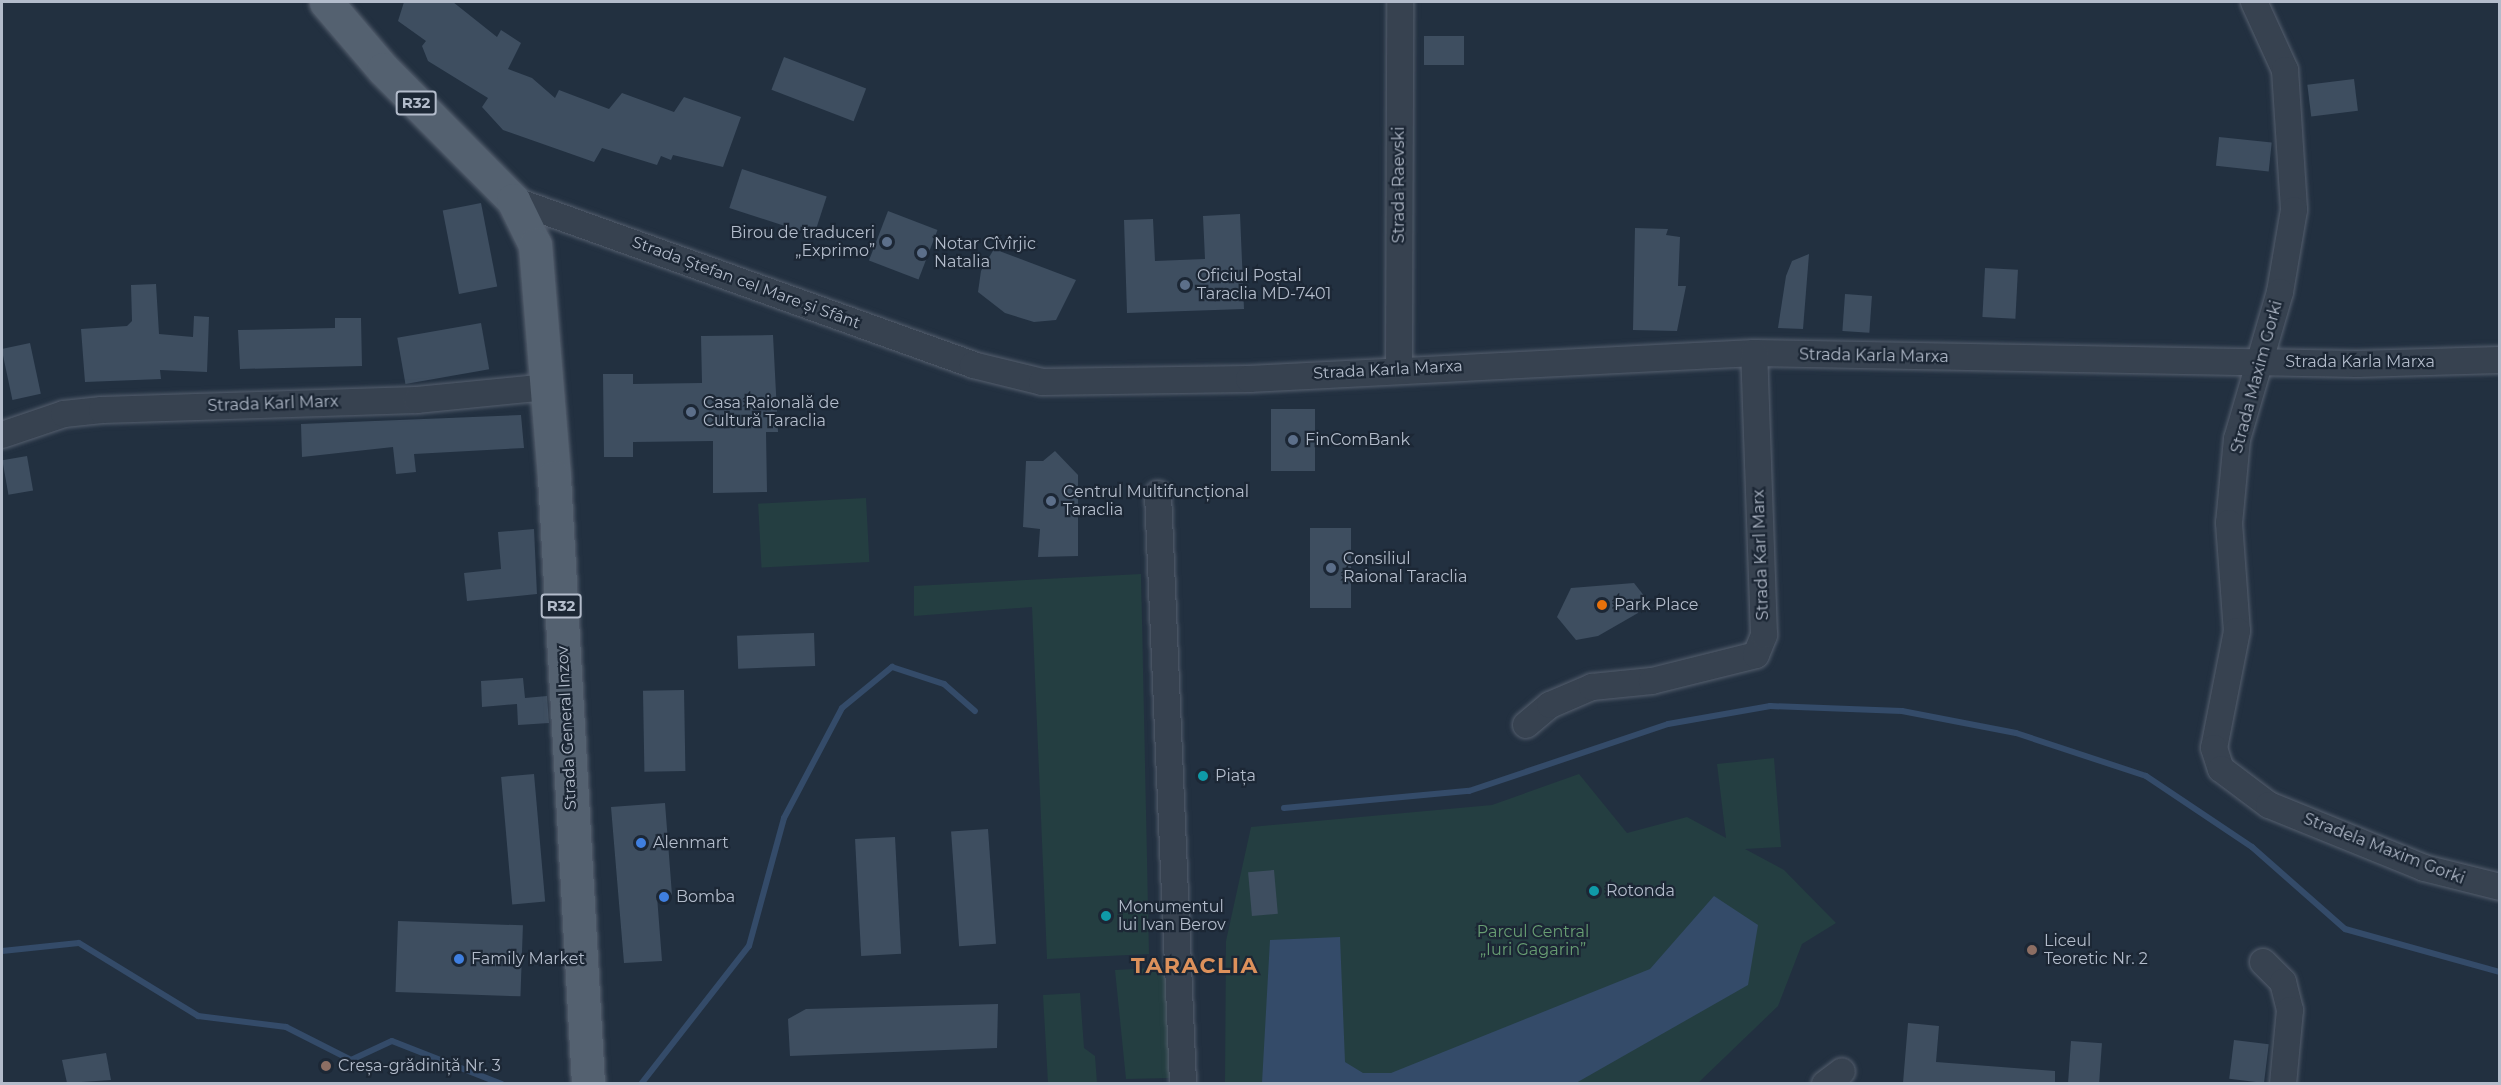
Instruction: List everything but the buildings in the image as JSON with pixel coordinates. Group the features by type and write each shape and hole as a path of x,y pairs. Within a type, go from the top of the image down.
{"main road":[{"name":"Strada Ștefan cel Mare și Sfânt","path":"326,2 391,77 513,200"},
{"name":"Strada General Inzov","path":"513,200 535,245 548,387 588,1083"}],"street":[{"name":"Strada Raevski","path":"1399,369 1400,2"},
{"name":"Strada Maxim Gorki","path":"2254,2 2285,70 2293,166 2294,210 2262,361 2233,470 2229,523 2237,631 2214,748 2228,775 2269,804"},
{"name":"Strada Ștefan cel Mare și Sfânt","path":"513,200 1012,377 1087,383 1249,380"},
{"name":"Strada Karla Marxa","path":"1249,380 1399,369 1754,353 2262,361 2499,360"},
{"name":"Strada Karl Marx","path":"1526,725 1550,705 1592,687 1652,681 1756,655 1764,635 1754,353"},
{"name":"Strada Karl Marx","path":"2,435 64,414 102,410 417,400 548,387"},
{"path":"1158,494 1183,1083"},
{"name":"Stradela Maxim Gorki","path":"2269,804 2424,868 2499,887"},
{"path":"2264,962 2283,982 2290,1010 2283,1083"}],"green space":[{"path":"866,498 869,562 761,568 758,504"},
{"path":"1141,574 1149,954 1047,959 1032,607 914,616 914,586"},
{"name":"Parcul Central „Iuri Gagarin”","path":"1774,758 1781,847 1745,849 1784,870 1836,923 1802,944 1778,1006 1698,1083 1225,1084 1226,941 1251,827 1492,805 1579,774 1627,833 1687,817 1726,838 1717,764"},
{"path":"1171,967 1170,1078 1126,1079 1115,970"},
{"path":"1080,993 1084,1048 1095,1056 1097,1083 1048,1083 1043,995"}],"water":[{"path":"1714,896 1758,925 1748,985 1576,1083 1262,1083 1270,940 1340,937 1345,1062 1363,1073 1391,1073 1650,969"}],"waterway":[{"path":"641,1084 749,946 784,818 842,708 892,667 944,684 975,711"},
{"path":"1284,808 1469,791 1668,724 1770,706 1902,711 2016,733 2146,776 2252,847 2345,929 2500,972"},
{"path":"2,951 79,943 198,1016 286,1027 351,1060 392,1041 502,1084"}],"place":[{"name":"Birou de traduceri „Exprimo”","path":"887,242"},
{"name":"Notar Cîvîrjic Natalia","path":"922,253"},
{"name":"Oficiul Poștal Taraclia MD-7401","path":"1185,285"},
{"name":"Casa Raională de Cultură Taraclia","path":"691,412"},
{"name":"FinComBank","path":"1293,440"},
{"name":"Centrul Multifuncțional Taraclia","path":"1051,501"},
{"name":"Consiliul Raional Taraclia","path":"1331,568"},
{"name":"Park Place","path":"1602,605"},
{"name":"Piața","path":"1203,776"},
{"name":"Alenmart","path":"641,843"},
{"name":"Rotonda","path":"1594,891"},
{"name":"Bomba","path":"664,897"},
{"name":"Monumentul lui Ivan Berov","path":"1106,916"},
{"name":"Liceul Teoretic Nr. 2","path":"2032,950"},
{"name":"Family Market","path":"459,959"},
{"name":"Creșa-grădiniță Nr. 3","path":"326,1066"}],"district":[{"name":"TARACLIA","path":"1195,966"}]}
